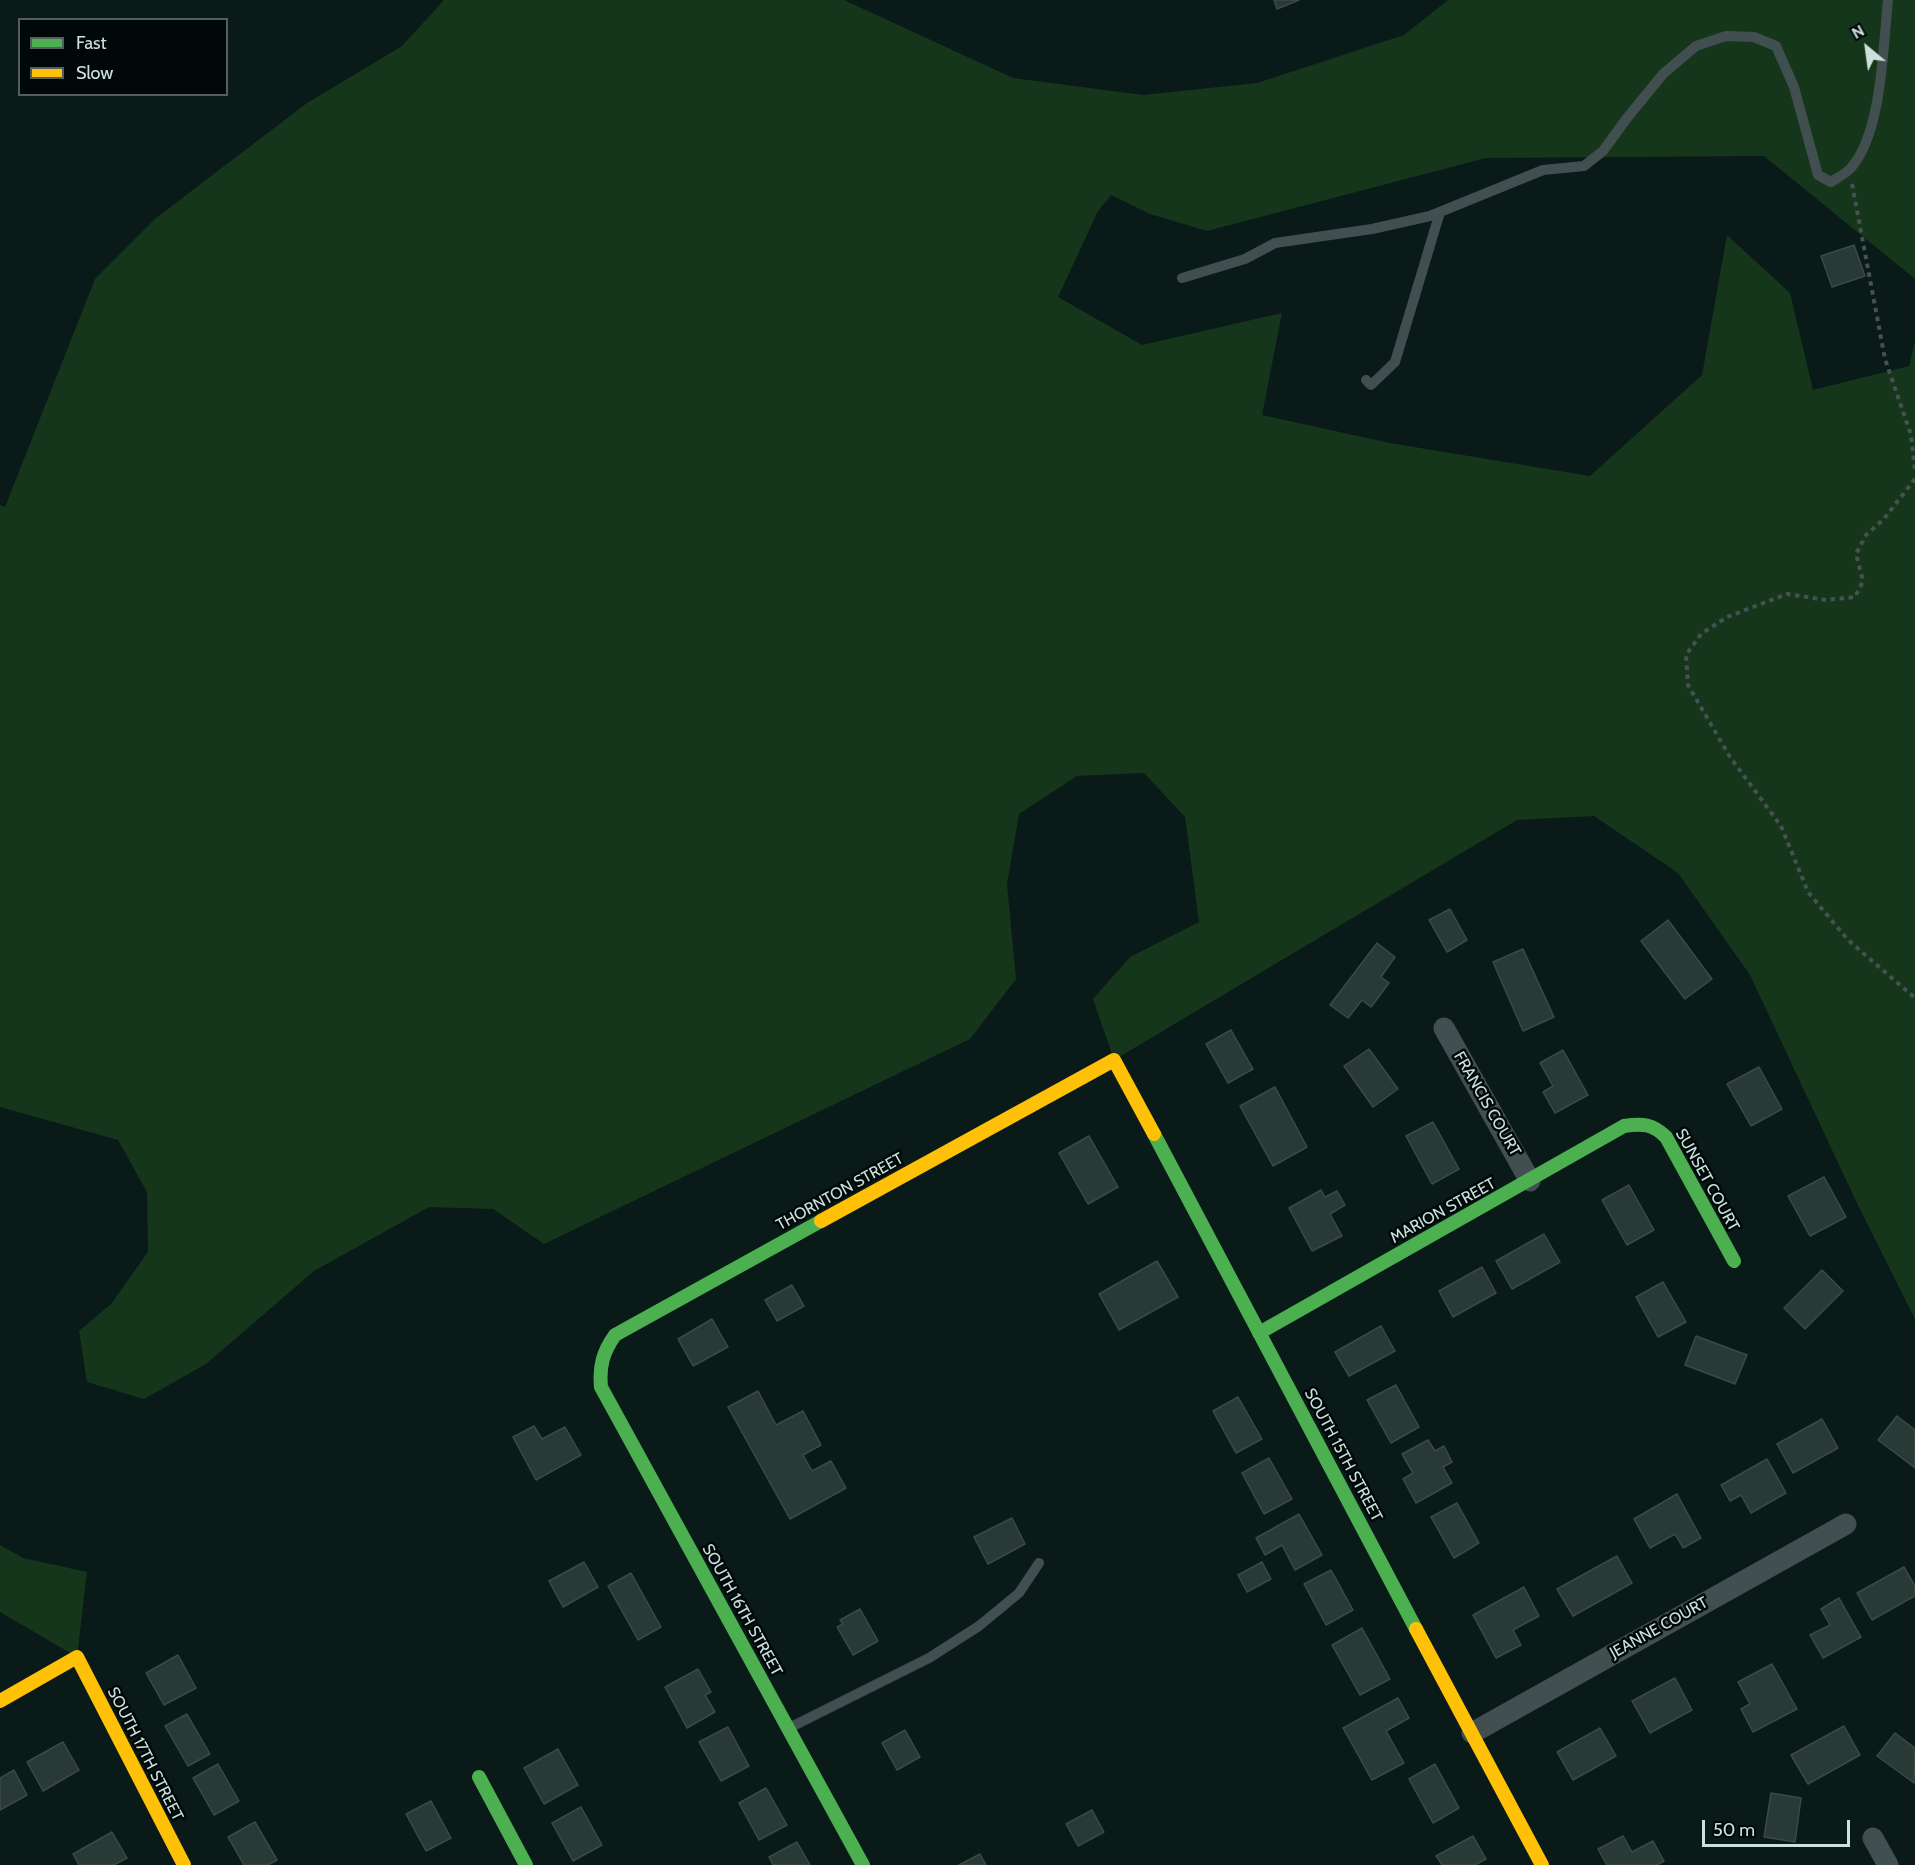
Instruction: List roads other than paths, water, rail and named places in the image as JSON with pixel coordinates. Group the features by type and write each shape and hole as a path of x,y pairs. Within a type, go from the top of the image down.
{"street":[{"name":"FRANCIS COURT","path":"1444,1028 1530,1181"},
{"name":"SOUTH 15TH STREET","path":"1114,1060 1542,1865"},
{"name":"THORNTON STREET","path":"599,1368 604,1350 615,1335 1114,1060"},
{"name":"MARION STREET","path":"1259,1333 1624,1126 1644,1122"},
{"name":"SUNSET COURT","path":"1644,1122 1658,1129 1666,1137 1734,1261"},
{"name":"SOUTH 16TH STREET","path":"599,1368 601,1387 863,1865"},
{"name":"JEANNE COURT","path":"1472,1733 1846,1524"},
{"name":"SOUTH 17TH STREET","path":"0,1701 77,1657 184,1865"},
{"path":"479,1777 526,1865"},
{"path":"1873,1838 1888,1865"}],"lane":[{"path":"1182,278 1245,259 1275,243 1372,229 1431,216 1543,170 1584,166 1603,151 1663,74 1696,46 1726,36 1754,36 1776,46 1794,87 1818,175 1831,182 1850,170 1867,142 1876,105 1888,0"},
{"path":"1366,380 1371,385 1395,362 1440,212"},
{"path":"788,1729 929,1658 979,1626 1019,1593 1039,1563"}]}
